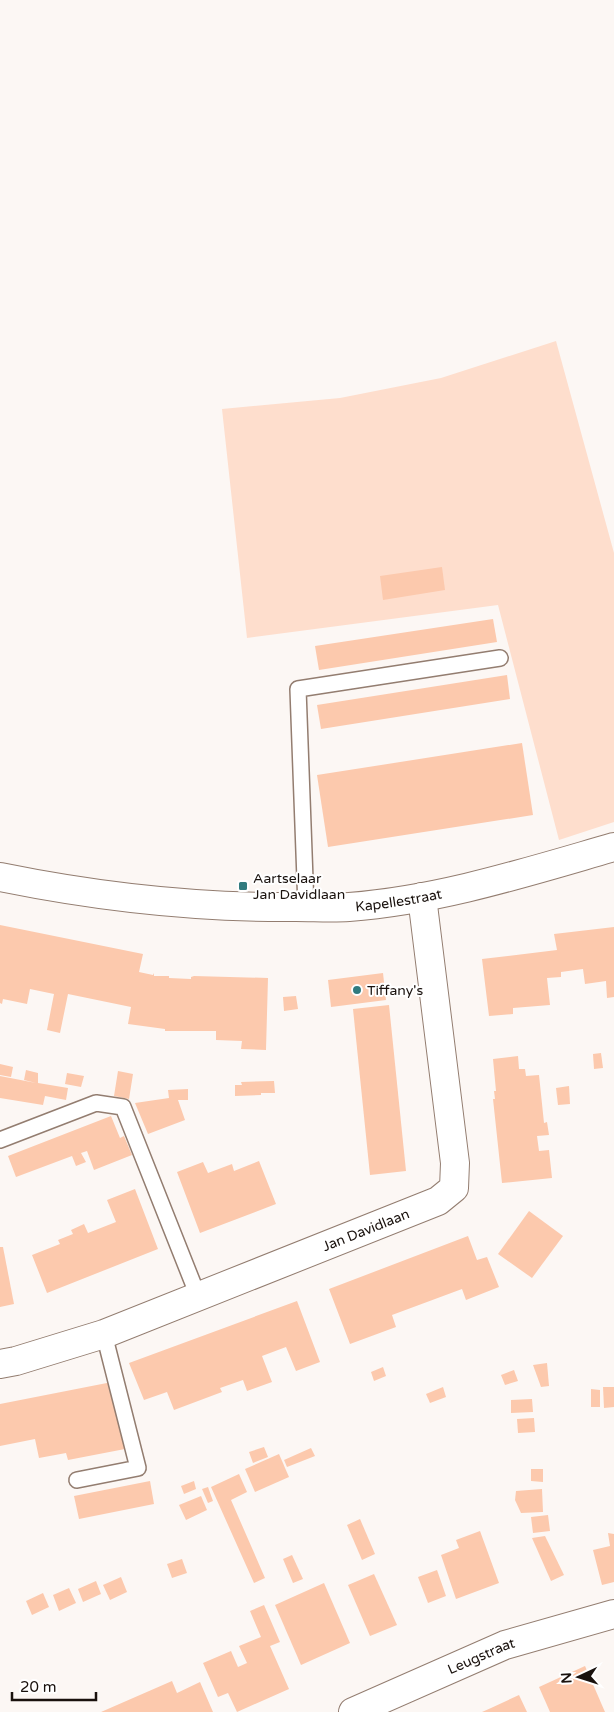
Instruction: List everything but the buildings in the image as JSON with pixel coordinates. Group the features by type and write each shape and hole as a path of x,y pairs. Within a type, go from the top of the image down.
{"street":[{"name":"Kapellestraat","path":"0,877 57,889 143,901 255,908 349,907 422,897 500,879 614,847"},
{"name":"Jan Davidlaan","path":"0,1364 16,1361 104,1334 438,1201 454,1188 455,1163 422,897"},
{"name":"Leugstraat","path":"353,1712 505,1645 614,1614"}],"lane":[{"path":"306,907 298,689 500,658"},
{"path":"0,1140 96,1103 123,1107 198,1296"},
{"path":"77,1480 138,1468 104,1334"}],"shaded area":[{"path":"556,341 614,553 614,822 559,840 498,605 247,638 222,409 340,398 441,378"}],"place":[{"name":"Aartselaar Jan Davidlaan","path":"243,886"},
{"name":"Tiffany's","path":"357,990"}]}
